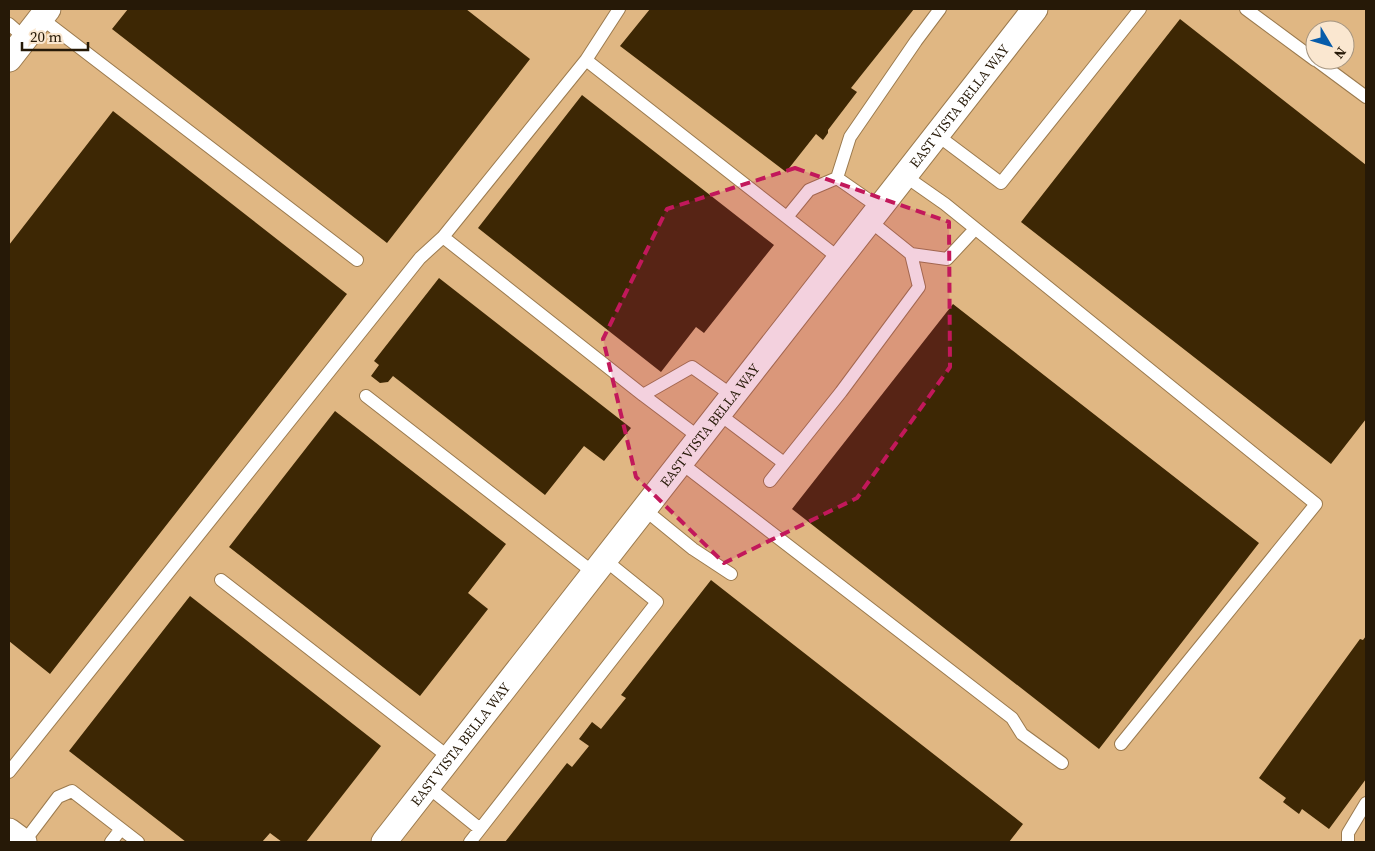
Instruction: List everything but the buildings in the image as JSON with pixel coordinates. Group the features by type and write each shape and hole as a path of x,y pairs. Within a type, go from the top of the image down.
{"street":[{"name":"EAST VISTA BELLA WAY","path":"384,842 1036,9"},
{"path":"9,59 17,31 45,13"},
{"path":"9,830 24,842"}],"lane":[{"path":"9,772 420,258 443,237 586,60 619,9"},
{"path":"787,217 808,190 837,178 850,137 940,9"},
{"path":"937,135 1001,183 1140,9"},
{"path":"1246,9 1305,53"},
{"path":"45,13 357,260"},
{"path":"586,60 840,259"},
{"path":"1329,70 1366,97"},
{"path":"905,176 945,204 1316,504 1121,744"},
{"path":"770,481 841,392 919,287 911,254 875,214 837,178"},
{"path":"911,254 947,259 975,229"},
{"path":"443,237 700,438"},
{"path":"643,395 692,367 726,405 784,463"},
{"path":"366,396 600,567 657,602 470,842"},
{"path":"681,463 1012,718 1022,734 1062,764"},
{"path":"644,509 693,549 732,574"},
{"path":"221,580 450,758"},
{"path":"428,787 480,829"},
{"path":"24,842 58,797 72,791 138,842"},
{"path":"1348,842 1348,833 1366,803"},
{"path":"111,842 121,829"}],"highlighted area":[{"path":"795,168 949,222 950,367 857,498 724,563 636,477 603,339 667,209"}],"shaded area":[{"path":"9,9 1366,9 1366,842 9,842"}]}
